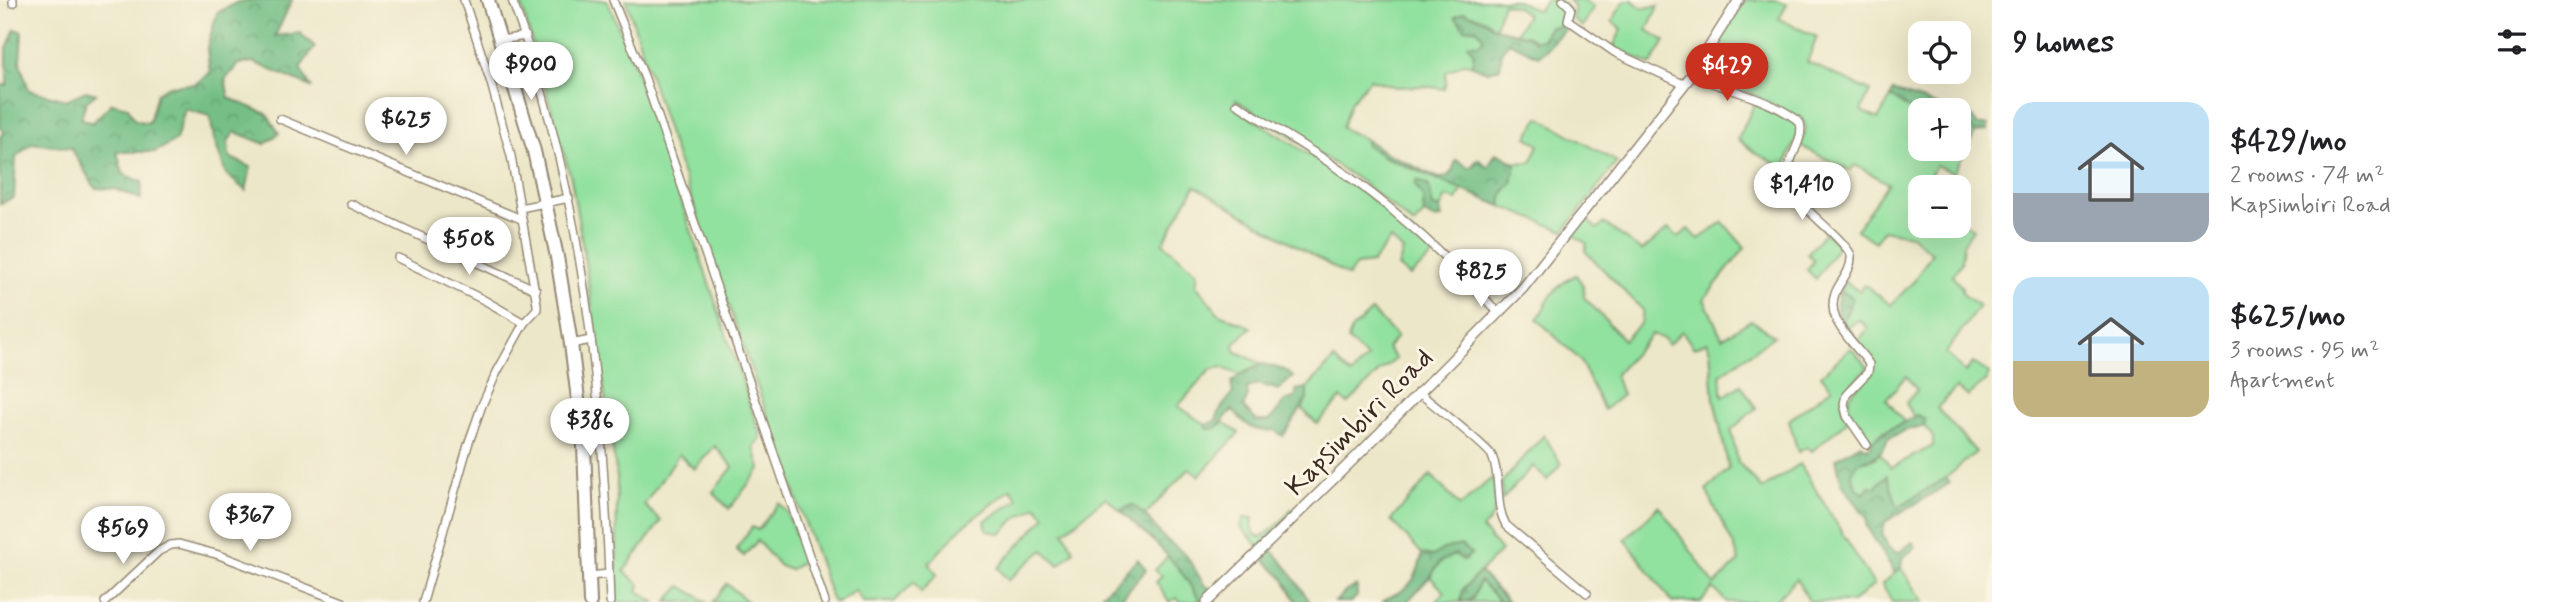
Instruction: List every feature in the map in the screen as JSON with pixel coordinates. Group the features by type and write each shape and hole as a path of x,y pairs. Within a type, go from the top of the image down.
{"highway":[{"path":"488,0 534,152 546,203 571,344 584,446 590,602"}],"street":[{"path":"423,602 474,427 497,372 524,323 537,309 536,290 511,156 464,0"},
{"path":"512,0 526,36 554,130 579,247 606,480 610,602"},
{"path":"613,0 644,76 825,602"},
{"path":"1563,0 1571,8 1568,20 1575,27 1615,52 1684,84"},
{"name":"Kapsimbiri Road","path":"1207,602 1524,288 1691,76 1739,0"},
{"path":"500,40 526,36"},
{"path":"1691,76 1737,91 1791,116 1800,123 1802,130 1789,162 1788,181 1794,194 1851,255 1850,267 1835,293 1833,312 1843,332 1869,364 1868,372 1846,395 1844,404 1847,416 1867,445"},
{"path":"1237,104 1326,160 1399,216 1475,286 1498,313"},
{"path":"280,119 521,219"},
{"path":"520,208 569,198"},
{"path":"351,204 536,290"},
{"path":"398,258 484,300 524,323"},
{"path":"571,344 591,340"},
{"path":"1419,392 1489,450 1495,466 1500,515 1506,525 1587,593"},
{"path":"105,602 159,551 179,544 219,555 343,602"},
{"path":"589,576 609,574"}],"green space":[{"path":"292,0 275,36 300,33 315,47 300,68 311,87 253,62 238,64 225,80 229,98 267,114 279,133 265,144 235,132 228,141 229,157 251,167 246,191 226,174 214,139 210,116 185,109 176,140 155,152 117,152 123,174 142,182 141,199 115,189 95,188 71,148 32,143 16,157 14,197 0,204 0,137 4,131 0,128 0,85 7,85 7,48 15,29 22,32 20,63 29,90 66,100 86,91 96,94 86,102 81,118 92,123 112,103 128,107 135,120 149,123 157,93 169,86 195,84 210,73 207,48 217,13 238,2"},
{"path":"520,0 607,0 639,76 761,437 754,447 760,469 729,509 713,492 733,467 715,446 694,469 679,454 644,505 661,521 624,571 640,585 638,591 655,602 616,602 617,477 583,248 571,178"},
{"path":"626,0 1515,0 1538,11 1546,0 1559,0 1569,10 1566,20 1557,27 1550,27 1543,38 1535,41 1516,33 1527,15 1517,7 1503,3 1495,28 1485,20 1476,28 1484,38 1474,54 1472,65 1464,63 1446,72 1444,89 1423,86 1396,87 1370,79 1350,103 1342,128 1367,140 1366,144 1383,156 1462,190 1457,200 1446,197 1440,209 1433,207 1415,184 1423,197 1424,214 1414,225 1362,182 1236,100 1233,106 1363,193 1435,254 1410,276 1398,267 1403,251 1390,239 1372,263 1356,265 1348,276 1195,186 1163,243 1198,273 1196,285 1219,314 1251,327 1234,344 1235,351 1262,364 1240,375 1221,367 1210,370 1178,406 1206,425 1207,429 1216,428 1223,422 1239,433 1199,476 1189,469 1145,515 1133,505 1120,510 1106,497 1064,532 1074,551 1059,565 1043,550 1008,580 998,568 1045,517 1037,506 1015,519 1001,534 987,530 985,521 1018,499 1011,489 961,528 929,563 937,575 921,592 914,582 894,602 863,602 855,590 839,602 833,602 670,138"},
{"path":"1569,0 1583,0 1594,7 1582,27 1572,18 1574,8"},
{"path":"1625,0 1632,0 1642,8 1658,6 1647,30 1665,41 1651,65 1613,47 1622,29 1612,21"},
{"path":"1745,0 1777,0 1787,4 1779,19 1817,37 1807,62 1870,91 1861,111 1878,119 1891,97 1908,107 1908,161 1960,161 1954,173 1936,165 1931,175 1908,175 1908,234 1883,230 1875,242 1856,230 1888,183 1855,165 1850,171 1799,145 1805,129 1802,119 1746,91 1698,74"},
{"path":"1464,12 1485,20 1495,28 1528,36 1535,41 1543,38 1550,27 1558,27 1566,20 1568,28 1538,56 1509,42 1502,50 1500,68 1487,72 1472,65 1474,54 1468,44 1479,44 1484,38 1476,28 1465,29 1455,17"},
{"path":"1893,91 1914,98 1908,98 1908,108 1891,97"},
{"path":"1755,103 1797,123 1799,132 1784,168 1755,153 1738,139"},
{"path":"1971,115 1977,125 1988,125 1988,130 1975,133 1971,127"},
{"path":"1539,117 1617,162 1564,231 1501,206 1503,192 1512,183 1516,163 1531,162 1539,145 1527,137"},
{"path":"1367,140 1384,152 1439,178 1449,175 1456,160 1470,168 1478,159 1488,167 1496,153 1516,163 1512,183 1503,193 1501,206 1383,156 1365,144"},
{"path":"1417,180 1429,186 1433,207 1440,209 1442,218 1433,219 1424,214 1423,197 1415,184"},
{"path":"1585,218 1597,229 1604,223 1642,251 1668,229 1679,237 1688,229 1699,239 1723,222 1745,248 1704,299 1722,338 1751,320 1774,336 1720,375 1723,397 1741,385 1756,408 1731,430 1738,462 1762,489 1800,464 1874,585 1852,602 1810,602 1796,579 1774,602 1727,602 1713,588 1701,602 1672,602 1625,539 1659,506 1715,585 1739,561 1706,490 1729,469 1714,399 1707,342 1694,348 1682,331 1668,345 1664,339 1652,334 1615,375 1622,395 1604,410 1580,360 1537,319 1557,288 1576,275 1583,285 1584,297 1624,340 1641,323 1643,310 1585,251 1587,244 1572,234"},
{"path":"1825,232 1838,245 1816,279 1807,270 1814,260 1807,254"},
{"path":"1914,238 1967,238 1963,244 1961,263 1952,276 1961,286 1963,294 1979,306 1946,353 1965,372 1973,363 1989,373 1986,381 1968,396 1956,388 1937,408 1976,452 1946,478 1898,507 1886,476 1876,487 1864,494 1857,488 1850,473 1857,463 1873,459 1880,453 1891,468 1933,446 1933,437 1924,426 1925,419 1917,415 1914,417 1906,403 1917,390 1906,376 1886,399 1905,423 1883,431 1871,442 1857,425 1848,403 1856,388 1873,371 1873,365 1857,343 1868,328 1859,320 1847,328 1842,321 1851,296 1841,291 1846,282 1859,291 1865,285 1891,305 1913,282 1932,253"},
{"path":"1841,291 1851,296 1852,301 1843,321 1854,339 1838,317 1837,305"},
{"path":"1372,311 1397,337 1387,348 1396,359 1379,372 1348,404 1341,398 1317,424 1302,409 1307,399 1307,388 1334,359 1351,375 1367,358 1348,340 1352,329"},
{"path":"1851,348 1867,366 1843,398 1843,412 1847,421 1812,451 1807,447 1798,452 1789,420 1832,388 1821,375"},
{"path":"1262,364 1285,370 1293,377 1278,390 1259,384 1247,388 1248,396 1243,407 1257,421 1269,421 1285,401 1296,397 1296,390 1307,388 1307,399 1283,436 1274,430 1250,427 1232,410 1216,428 1207,429 1206,425 1215,421 1233,393 1231,383 1240,375"},
{"path":"1917,415 1925,419 1924,426 1905,430 1888,439 1880,453 1857,463 1851,473 1857,488 1864,494 1869,486 1876,487 1887,475 1898,507 1946,478 1950,483 1885,522 1882,534 1888,547 1898,553 1913,542 1916,547 1902,558 1901,568 1895,573 1867,527 1867,518 1842,484 1836,459 1861,444 1866,448 1871,446 1871,442 1882,434"},
{"path":"1544,435 1561,464 1547,480 1533,466 1502,500 1502,482"},
{"path":"1431,475 1460,506 1493,477 1494,512 1482,529 1501,551 1463,589 1461,602 1436,602 1445,592 1430,577 1440,562 1455,554 1464,560 1471,554 1443,549 1433,557 1422,554 1391,520"},
{"path":"779,503 787,512 805,560 790,570 780,566 757,541 744,556 736,549 752,527 758,530"},
{"path":"1133,505 1163,537 1186,555 1205,586 1212,589 1201,602 1174,563 1120,510"},
{"path":"1291,509 1299,509 1259,547 1241,527 1244,518 1253,518 1255,535 1261,538 1280,523"},
{"path":"1461,545 1471,554 1464,561 1455,554 1440,562 1407,602 1383,602 1411,583 1422,554 1433,556 1443,549"},
{"path":"1271,549 1287,567 1310,602 1297,602 1283,578 1262,558"},
{"path":"1169,555 1190,582 1201,602 1180,602 1177,598 1169,602 1156,582 1162,576 1155,570"},
{"path":"1138,559 1146,570 1118,602 1094,602"},
{"path":"1901,568 1924,602 1892,602 1882,584"},
{"path":"1480,572 1508,602 1500,602 1480,581 1472,598 1461,602 1463,589"},
{"path":"1480,580 1500,602 1469,602 1473,599"},
{"path":"727,584 748,602 713,602"},
{"path":"681,586 707,602 666,602"},
{"path":"1357,586 1357,596 1351,602 1335,602 1346,591"}]}
